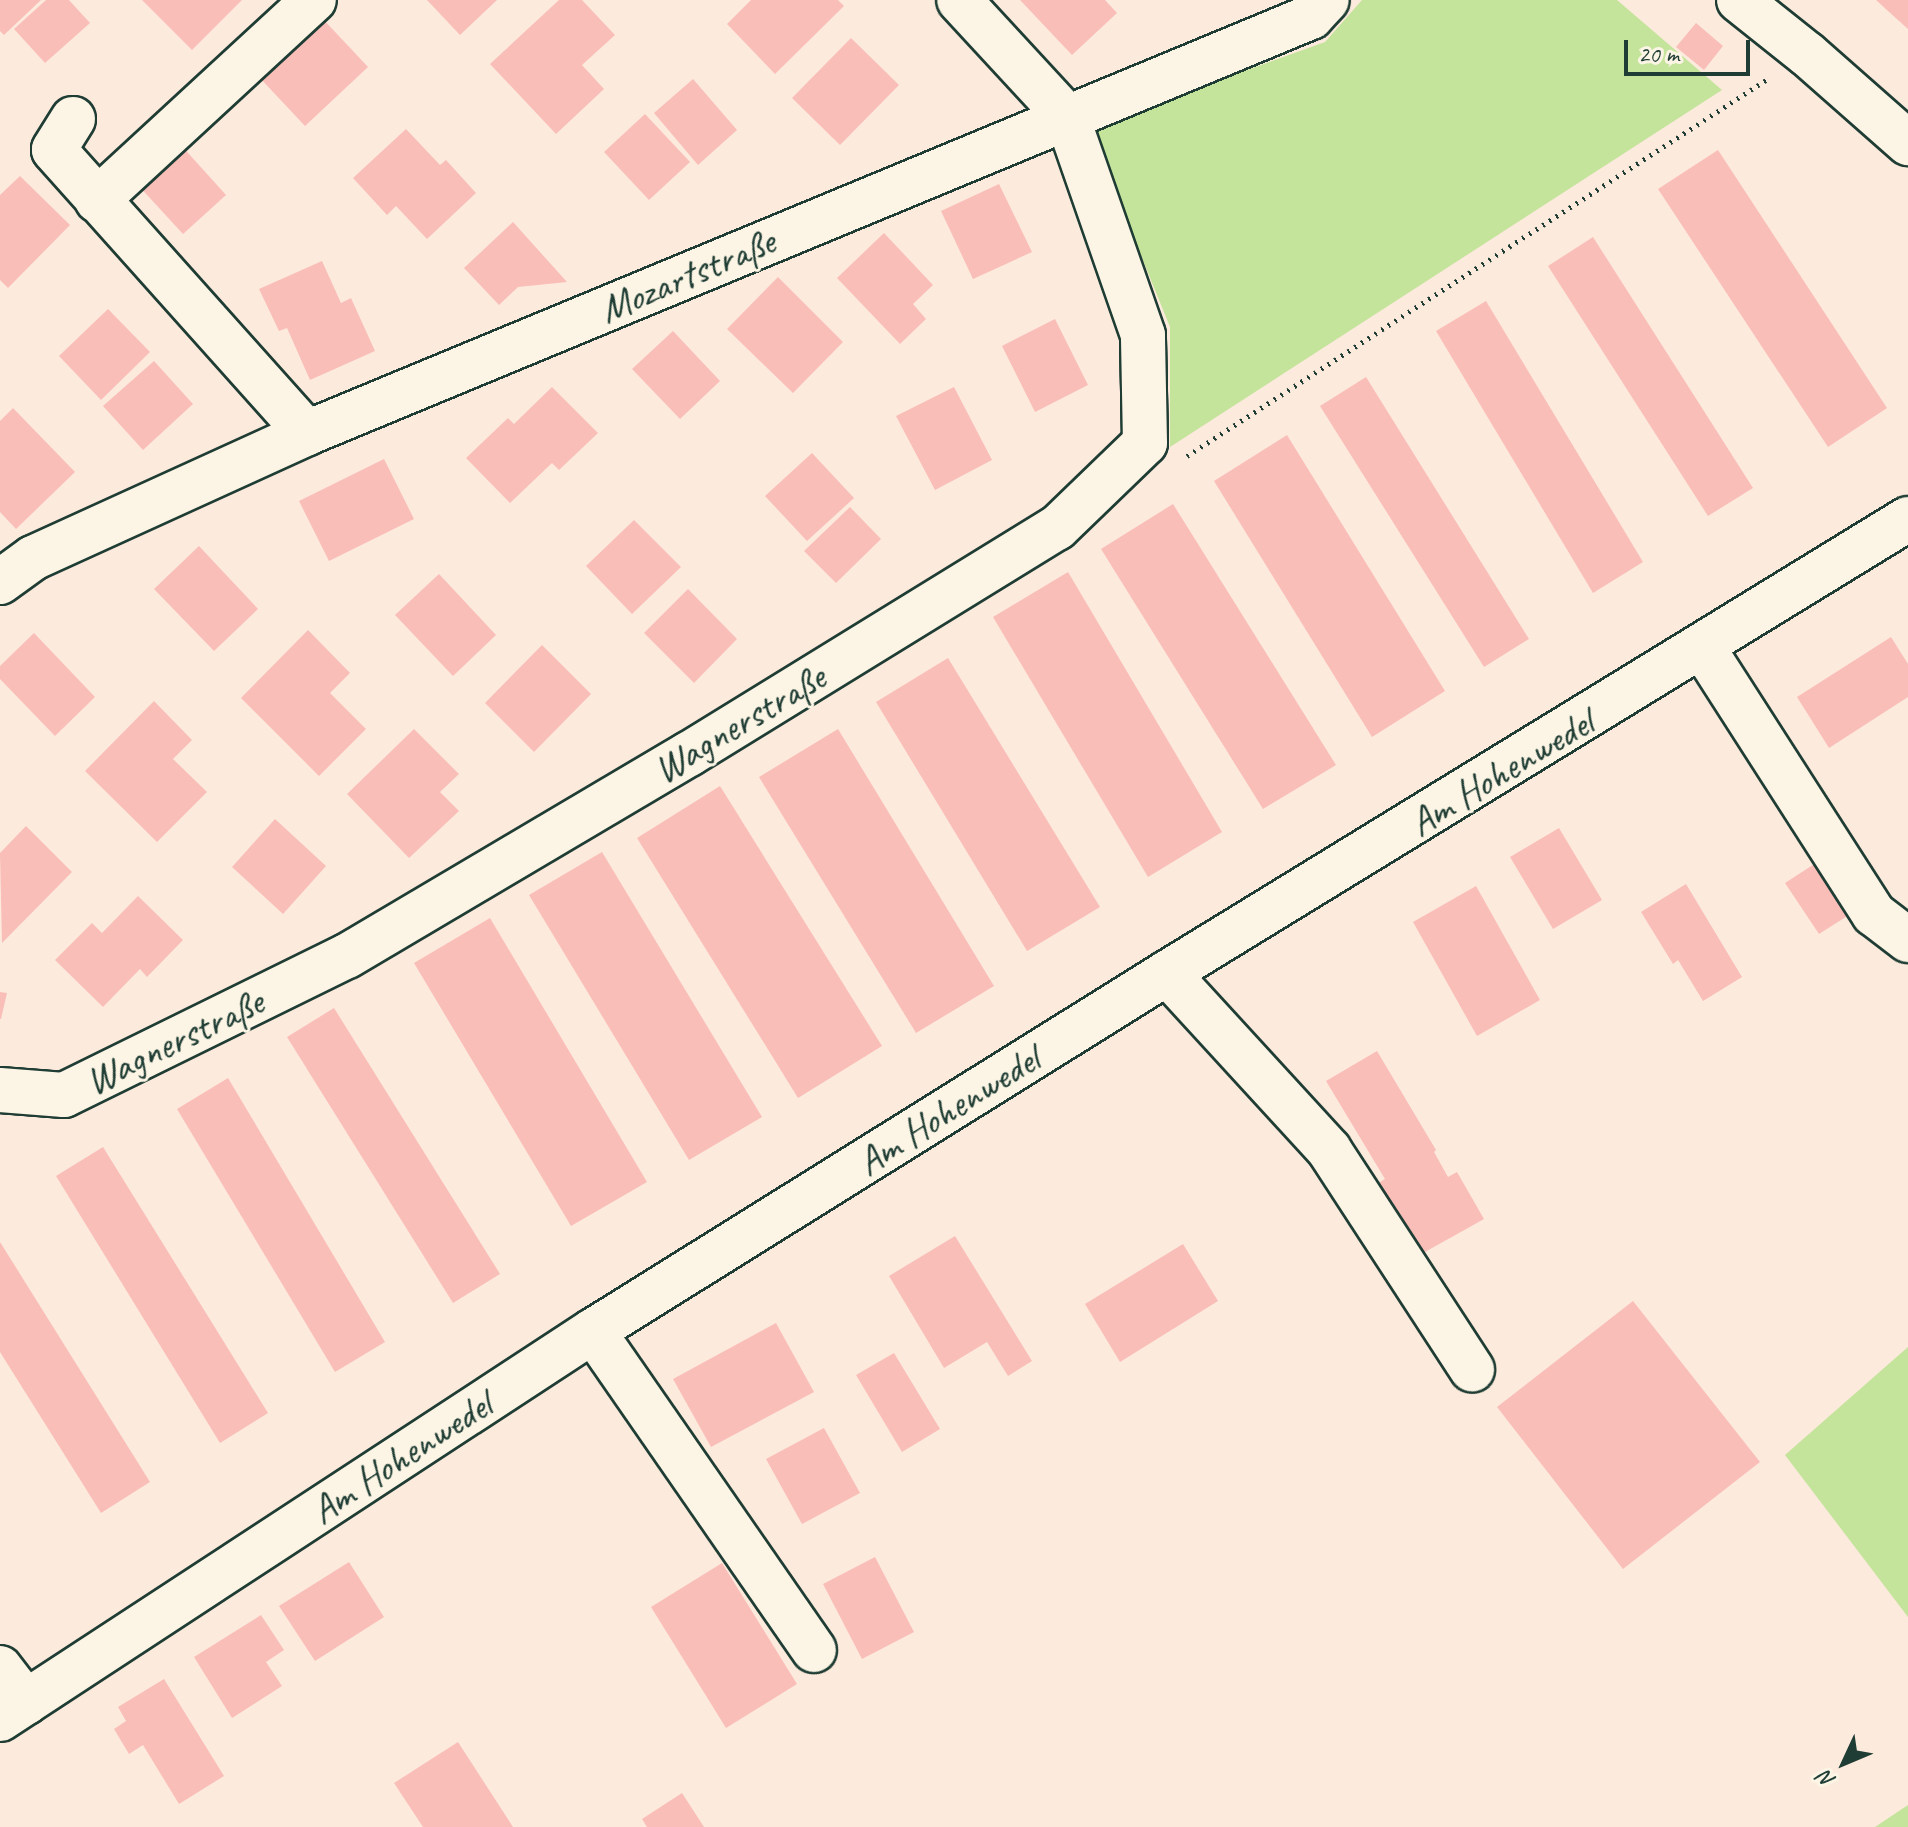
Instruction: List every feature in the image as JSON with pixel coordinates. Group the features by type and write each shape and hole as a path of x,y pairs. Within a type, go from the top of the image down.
{"street":[{"path":"97,200 314,0"},
{"path":"959,0 1067,117"},
{"name":"Mozartstraße","path":"0,582 33,558 307,433 1311,17 1327,0"},
{"path":"1739,0 1807,54 1908,143"},
{"name":"Wagnerstraße","path":"0,1090 64,1095 347,956 676,762 1057,528 1145,443 1143,335 1067,117"},
{"path":"73,119 54,150 307,433"},
{"name":"Am Hohenwedel","path":"9,1696 1167,973 1703,648 1908,519"},
{"path":"1703,648 1874,914 1908,940"},
{"path":"1167,973 1329,1150 1472,1369"},
{"path":"593,1331 814,1650"}],"path":[{"path":"1118,469 1174,464 1807,54"}],"green space":[{"path":"1362,0 1617,0 1722,90 1170,447 1170,327 1089,127 1325,42"},
{"path":"1908,1347 1908,1617 1785,1455"},
{"path":"1908,1805 1908,1827 1875,1827"}],"building":[{"path":"0,0 41,0 4,35 0,31"},
{"path":"46,0 69,0 90,23 45,63 14,29"},
{"path":"142,0 242,0 192,50"},
{"path":"427,0 497,0 460,35"},
{"path":"559,0 582,0 615,35 582,65 604,89 556,134 490,64"},
{"path":"751,0 838,0 844,6 775,74 727,24"},
{"path":"1020,0 1105,0 1117,13 1072,55"},
{"path":"1876,0 1908,0 1908,29 1888,11"},
{"path":"322,18 368,67 305,126 259,77"},
{"path":"1696,23 1723,46 1704,70 1676,47"},
{"path":"851,38 899,85 840,145 792,98"},
{"path":"693,79 737,130 698,165 654,113"},
{"path":"645,114 690,162 649,200 604,152"},
{"path":"406,129 440,165 446,160 476,193 427,239 396,206 387,215 353,178"},
{"path":"180,144 226,195 183,234 136,183"},
{"path":"1718,150 1887,408 1828,447 1658,189"},
{"path":"20,176 70,225 8,288 0,280 0,195"},
{"path":"999,184 1032,252 973,279 941,211"},
{"path":"513,222 567,282 518,287 499,305 464,268"},
{"path":"884,233 933,285 913,304 926,319 900,344 837,278"},
{"path":"1593,237 1753,488 1708,516 1548,266"},
{"path":"322,261 341,303 351,298 375,351 310,380 287,328 279,331 259,289"},
{"path":"778,277 843,342 793,393 727,329"},
{"path":"1486,301 1643,562 1593,593 1436,331"},
{"path":"108,309 150,352 101,400 59,356"},
{"path":"1055,319 1088,385 1035,412 1002,346"},
{"path":"673,331 720,381 680,419 632,369"},
{"path":"154,361 193,404 143,450 103,406"},
{"path":"1366,377 1529,639 1484,667 1320,406"},
{"path":"552,387 598,433 559,470 552,463 510,503 466,458 508,418 514,424"},
{"path":"954,387 992,460 935,490 896,416"},
{"path":"13,408 75,472 16,529 0,512 0,421"},
{"path":"1287,435 1445,691 1372,737 1214,481"},
{"path":"812,453 854,498 807,541 765,496"},
{"path":"384,459 414,519 329,561 299,501"},
{"path":"1173,504 1336,765 1263,809 1101,549"},
{"path":"850,507 881,539 836,583 804,551"},
{"path":"634,520 681,567 632,614 586,566"},
{"path":"199,546 258,609 214,651 154,589"},
{"path":"1068,572 1222,832 1148,877 993,617"},
{"path":"439,574 496,635 453,676 395,615"},
{"path":"688,589 737,639 694,683 644,633"},
{"path":"308,630 350,673 330,693 366,729 319,776 241,698"},
{"path":"34,633 95,697 55,736 0,679 0,666"},
{"path":"1891,637 1908,664 1908,697 1829,748 1797,697"},
{"path":"542,645 591,694 534,752 485,703"},
{"path":"948,658 1100,907 1027,951 876,702"},
{"path":"154,701 192,740 173,759 207,792 157,842 85,771"},
{"path":"414,729 459,774 440,792 459,811 409,858 347,794"},
{"path":"838,729 994,986 916,1033 759,777"},
{"path":"720,786 882,1046 798,1098 637,838"},
{"path":"275,819 326,866 283,914 232,867"},
{"path":"26,826 72,872 2,943 0,853"},
{"path":"1559,828 1602,900 1553,929 1510,857"},
{"path":"602,852 762,1117 689,1160 529,895"},
{"path":"1819,861 1852,913 1819,934 1785,883"},
{"path":"1686,884 1742,977 1703,1001 1678,960 1673,964 1641,912"},
{"path":"1476,886 1540,1000 1477,1036 1413,922"},
{"path":"138,896 183,940 147,977 140,969 103,1007 55,960 92,923 102,933"},
{"path":"490,918 647,1182 571,1226 414,963"},
{"path":"0,992 7,993 1,1019 0,1019"},
{"path":"334,1008 500,1274 453,1303 287,1037"},
{"path":"1377,1051 1436,1150 1434,1152 1448,1177 1457,1172 1484,1219 1416,1257 1375,1185 1385,1179 1326,1081"},
{"path":"228,1078 385,1342 335,1372 177,1109"},
{"path":"103,1147 268,1413 220,1443 56,1176"},
{"path":"955,1236 1032,1361 1008,1376 987,1342 944,1368 889,1276"},
{"path":"0,1242 150,1482 101,1513 0,1352"},
{"path":"1183,1244 1218,1301 1120,1362 1085,1304"},
{"path":"1633,1301 1760,1462 1623,1569 1497,1407"},
{"path":"776,1323 814,1392 711,1447 673,1379"},
{"path":"894,1353 940,1429 902,1452 856,1375"},
{"path":"824,1428 860,1493 802,1524 766,1459"},
{"path":"875,1557 914,1632 862,1659 823,1584"},
{"path":"349,1562 384,1617 315,1661 279,1606"},
{"path":"722,1563 797,1684 726,1728 651,1607"},
{"path":"261,1615 284,1650 266,1662 282,1686 232,1718 194,1657"},
{"path":"164,1679 224,1776 179,1804 143,1745 129,1754 114,1729 126,1721 118,1707"},
{"path":"458,1742 513,1827 423,1827 394,1783"},
{"path":"682,1793 704,1827 647,1827 642,1819"}]}
